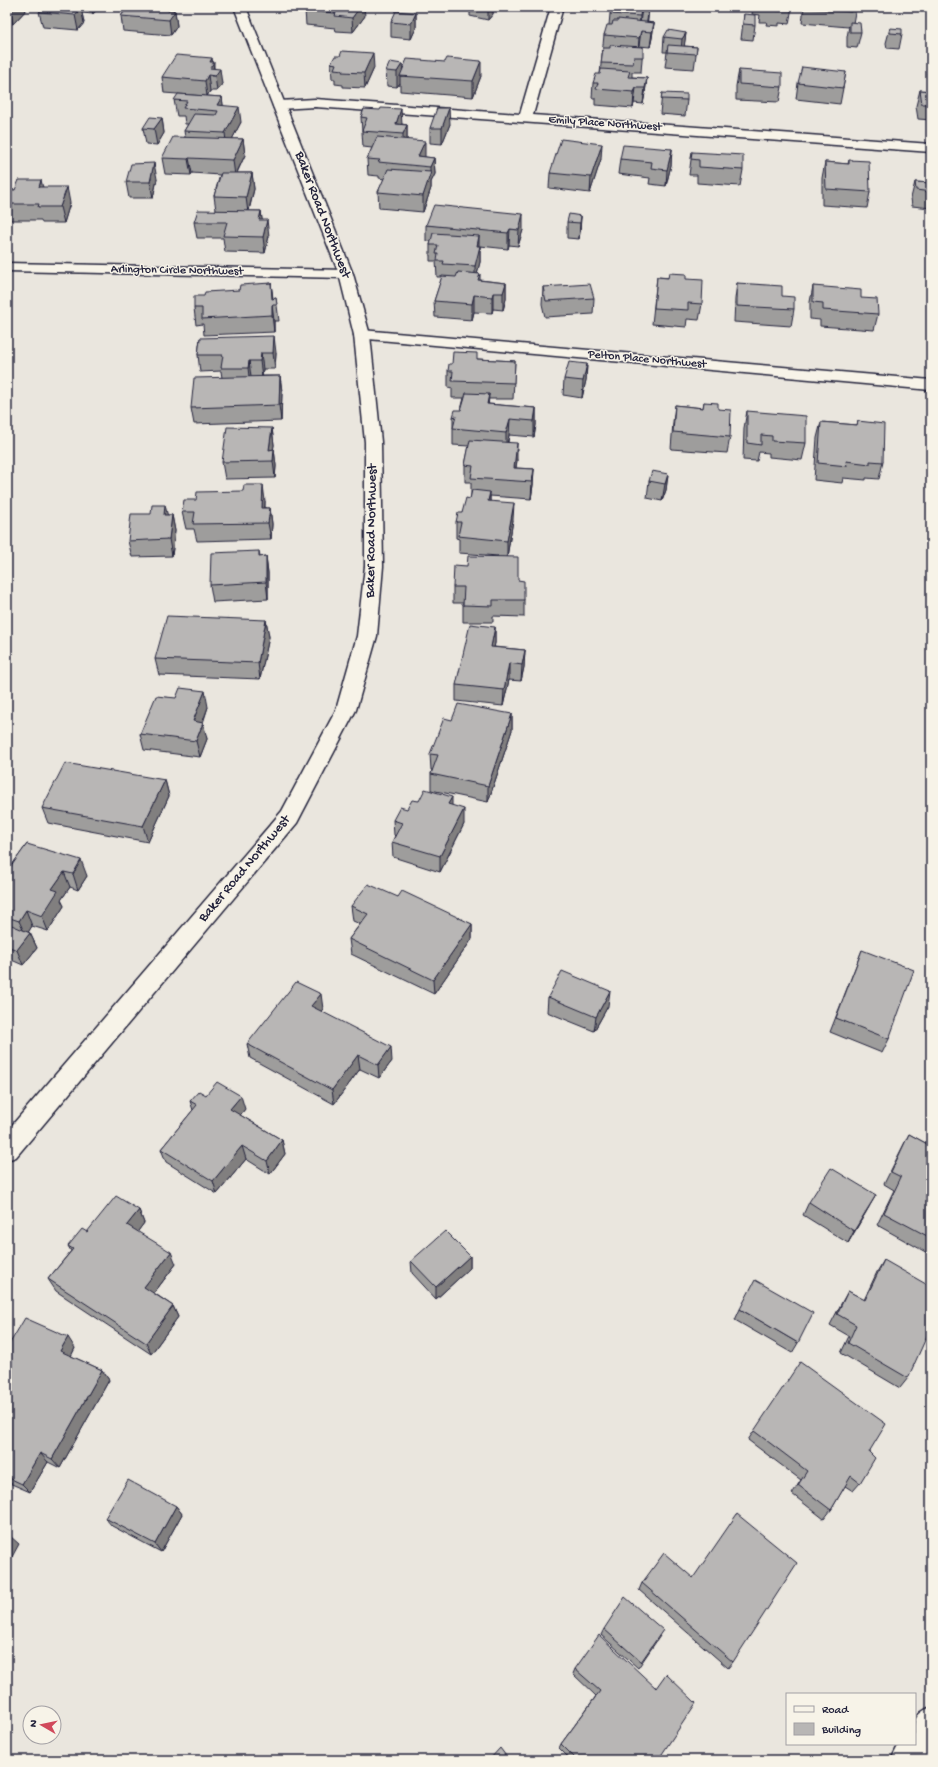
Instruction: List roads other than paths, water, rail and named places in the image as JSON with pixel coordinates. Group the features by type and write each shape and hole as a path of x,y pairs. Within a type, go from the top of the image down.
{"street":[{"name":"Baker Road Northwest","path":"7,1149 290,817 346,710 368,636 374,566 373,442 362,335 346,274 240,7"},
{"path":"525,119 557,7"},
{"name":"Emily Place Northwest","path":"279,105 315,103 931,148"},
{"name":"Arlington Circle Northwest","path":"7,267 346,274"},
{"name":"Pelton Place Northwest","path":"362,335 931,385"},
{"path":"907,1760 931,1723"}]}
